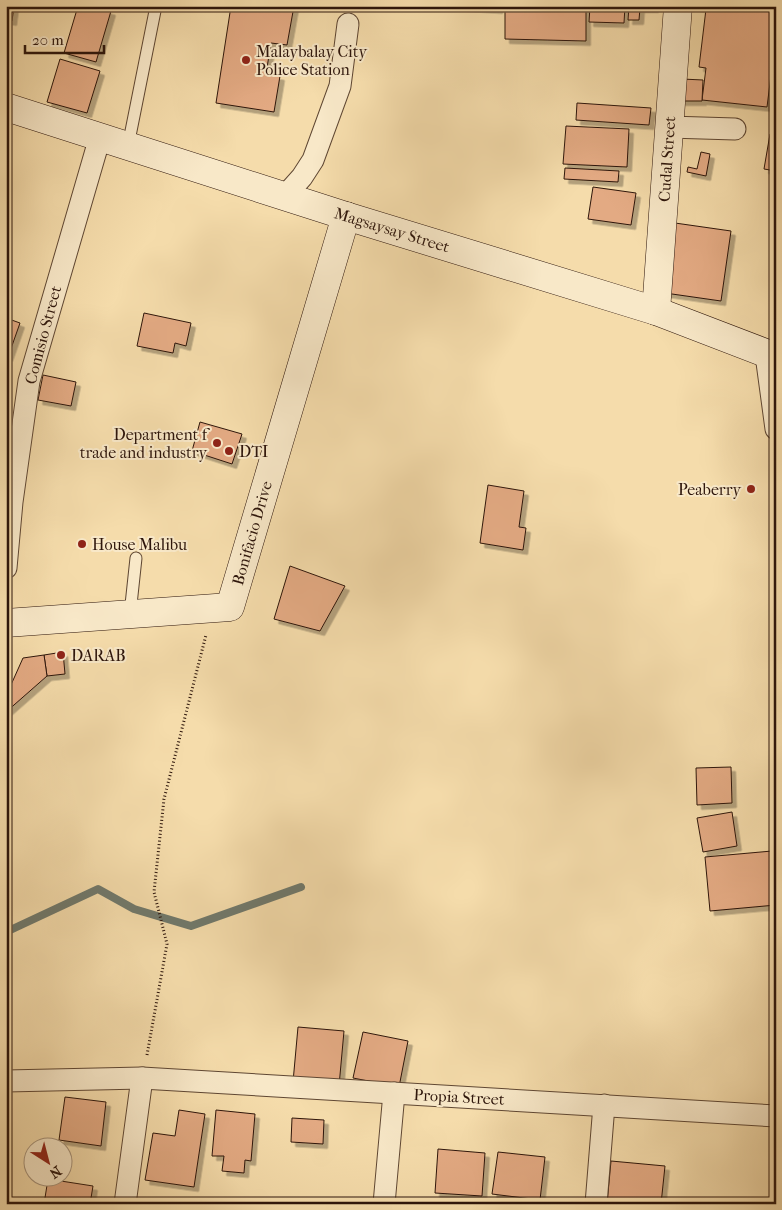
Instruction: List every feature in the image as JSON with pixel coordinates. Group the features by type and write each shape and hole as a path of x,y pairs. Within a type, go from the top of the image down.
{"street":[{"name":"Cudal Street","path":"656,311 678,6"},
{"path":"285,196 302,177 316,151 340,86 348,24"},
{"name":"Magsaysay Street","path":"6,107 346,216 656,311 771,356"},
{"path":"669,127 735,128"},
{"name":"Comisio Street","path":"6,568 12,502 29,381 100,137"},
{"name":"Bonifacio Drive","path":"6,623 230,607 346,216"},
{"path":"771,356 776,429"},
{"path":"125,1204 142,1078"},
{"name":"Propia Street","path":"6,1081 142,1078 776,1116"},
{"path":"384,1204 394,1093"},
{"path":"596,1204 604,1105"}],"lane":[{"path":"128,146 156,6"},
{"path":"130,614 136,558"}],"path":[{"path":"142,1078 167,944 154,892 164,799 213,608"}],"building":[{"path":"6,6 14,6 12,21 6,20"},
{"path":"78,6 93,6 111,11 96,62 64,53"},
{"name":"Malaybalay City Police Station","path":"231,6 294,6 287,45 271,43 266,74 280,76 274,112 216,103"},
{"path":"453,6 499,6 498,9"},
{"path":"505,6 586,6 586,41 505,39"},
{"path":"590,6 625,6 624,23 589,22"},
{"path":"629,6 654,6 654,8 640,8 639,20 628,20"},
{"path":"692,6 776,6 776,35 767,107 702,100 706,68 699,67 706,9"},
{"path":"60,59 100,71 87,113 47,102"},
{"path":"682,79 703,80 702,101 681,101"},
{"path":"577,103 651,108 649,125 576,120"},
{"path":"566,126 629,129 627,167 563,164"},
{"path":"770,134 776,134 776,171 764,169"},
{"path":"701,152 710,154 706,176 687,172 688,167 697,169"},
{"path":"565,168 619,171 618,182 564,179"},
{"path":"593,187 636,193 631,225 588,219"},
{"path":"675,223 731,231 721,301 665,293"},
{"path":"144,313 191,323 186,346 175,343 173,353 137,346"},
{"path":"6,318 20,323 8,357 6,356"},
{"path":"43,375 76,382 71,406 38,400"},
{"name":"Department f trade and industry","path":"200,422 242,434 232,464 192,451"},
{"path":"488,485 524,491 519,527 526,528 523,550 480,543"},
{"path":"290,566 345,586 320,631 274,619"},
{"path":"63,652 65,674 47,676 44,655"},
{"path":"44,655 47,676 6,712 6,696 23,658"},
{"path":"731,767 732,803 697,805 696,768"},
{"path":"732,812 737,846 703,852 697,818"},
{"path":"772,851 776,905 710,911 705,857"},
{"path":"298,1027 344,1031 339,1086 293,1082"},
{"path":"363,1032 408,1041 399,1087 353,1078"},
{"path":"65,1097 106,1102 101,1146 72,1142 72,1138 59,1138"},
{"path":"179,1110 205,1114 194,1187 145,1180 153,1133 175,1136"},
{"path":"216,1110 255,1114 251,1161 245,1160 244,1173 222,1171 224,1156 212,1156"},
{"path":"292,1118 324,1120 323,1144 291,1142"},
{"path":"438,1149 485,1153 482,1196 435,1193"},
{"path":"498,1152 545,1157 540,1200 492,1194"},
{"path":"611,1161 665,1166 661,1204 607,1204"},
{"path":"72,1183 93,1186 90,1204 44,1204 47,1188 72,1188"}],"waterway":[{"path":"6,932 98,889 134,909 191,926 301,887"}],"place":[{"name":"Malaybalay City Police Station","path":"246,60"},
{"name":"Department f trade and industry","path":"217,443"},
{"name":"DTI","path":"229,451"},
{"name":"Peaberry","path":"751,489"},
{"name":"House Malibu","path":"82,544"},
{"name":"DARAB","path":"61,655"}]}
